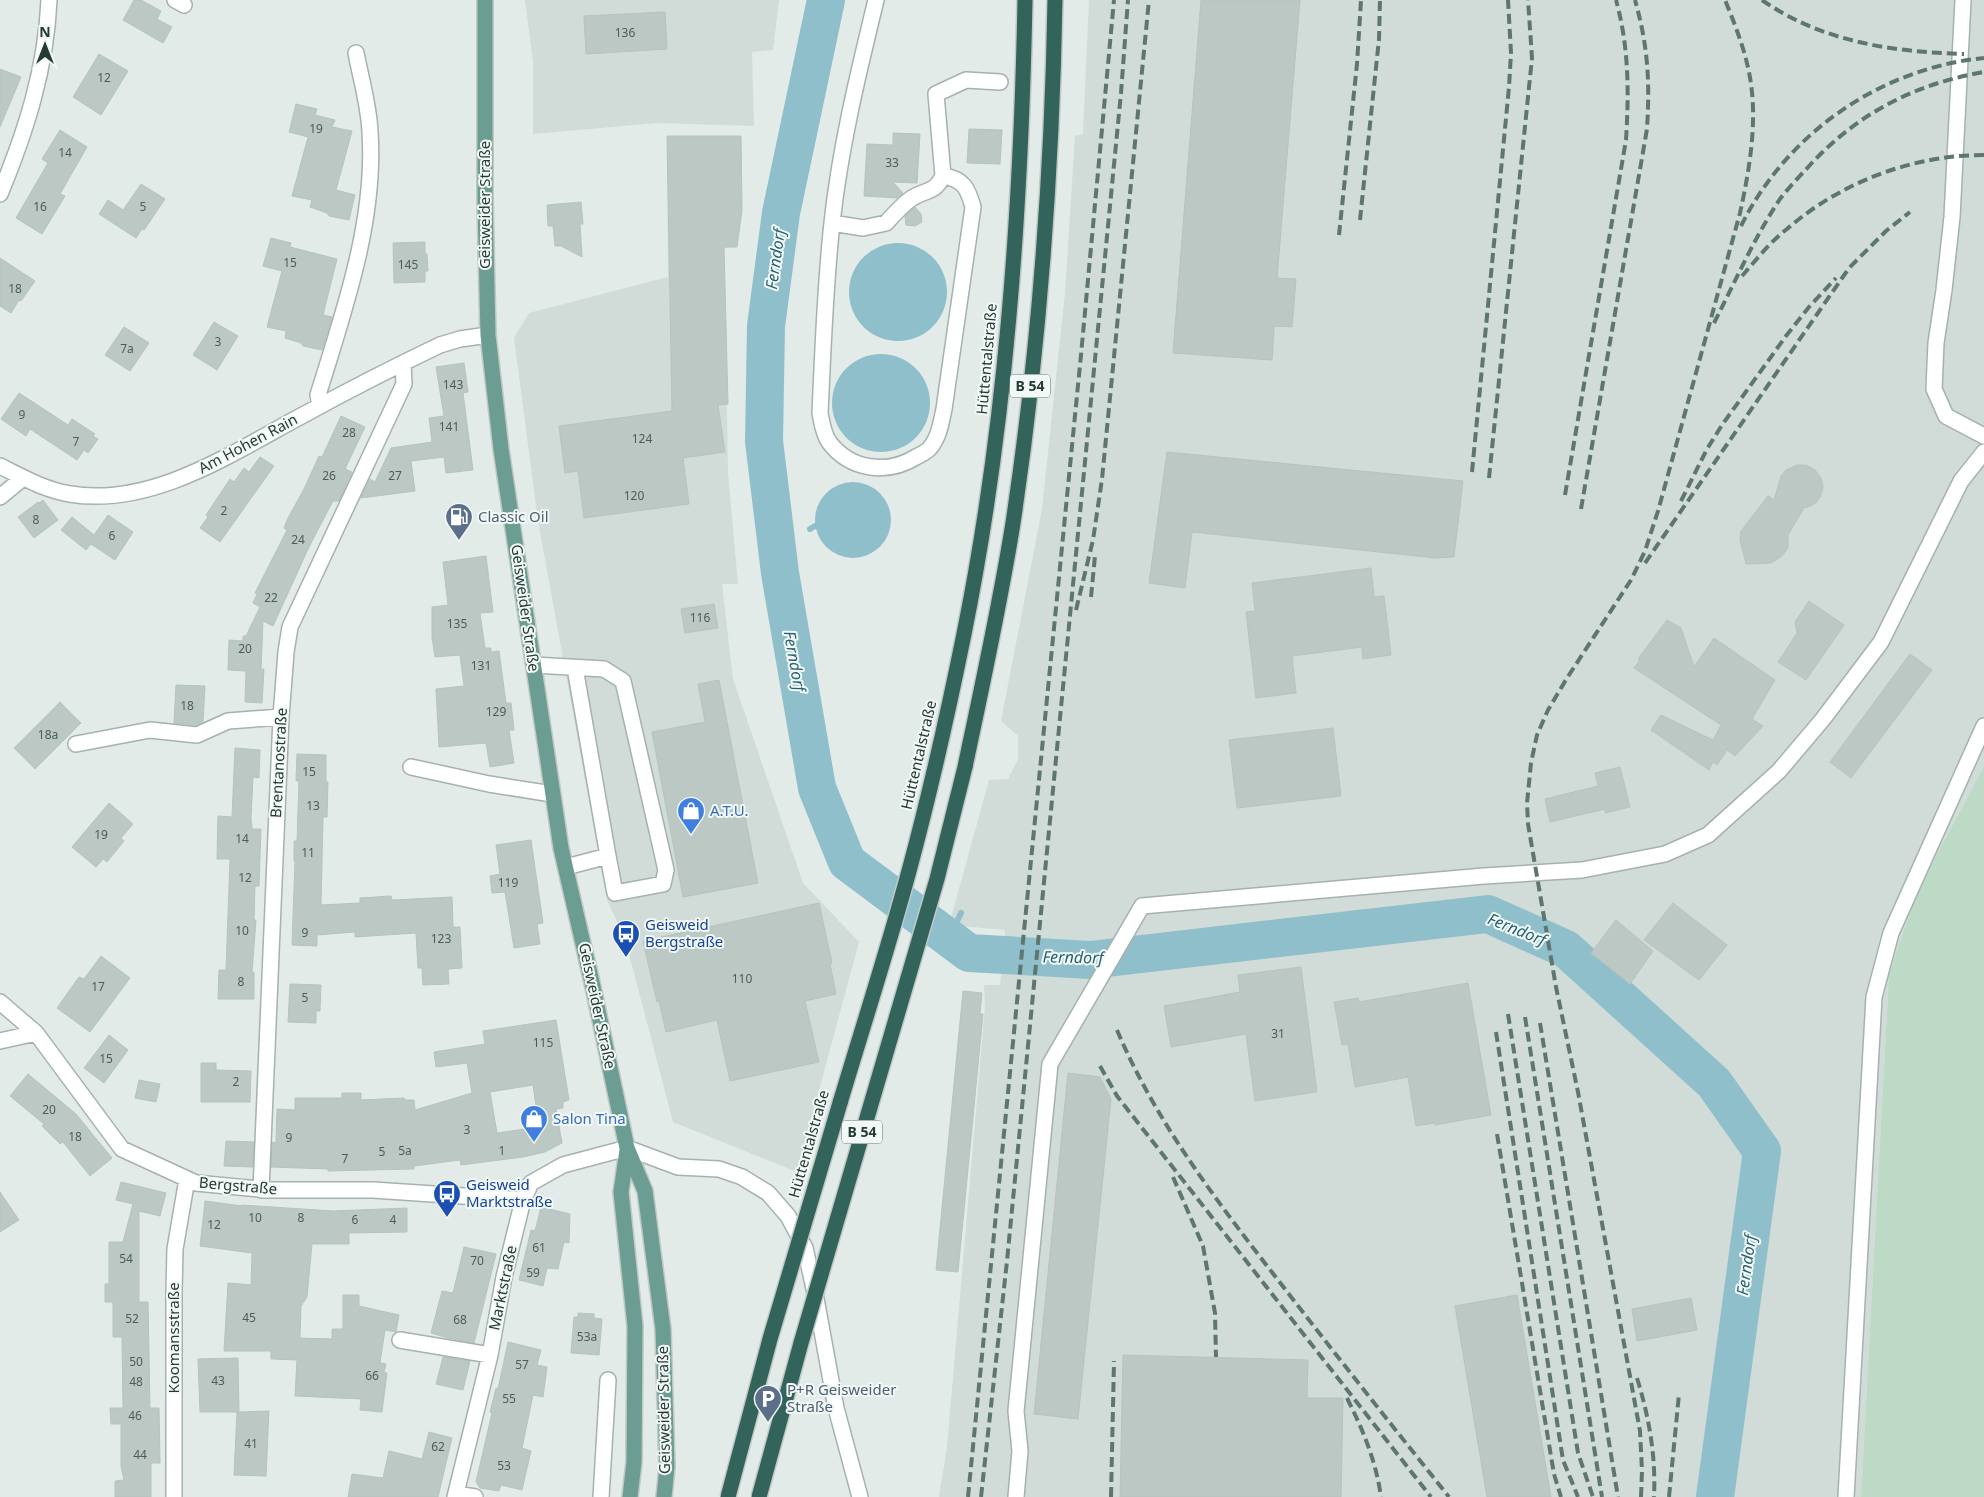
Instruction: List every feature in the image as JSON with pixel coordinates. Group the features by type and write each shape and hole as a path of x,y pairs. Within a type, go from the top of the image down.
{"highway":[{"name":"Hüttentalstraße","path":"728,1497 770,1339 909,871 936,762 964,633 998,420 1011,289 1024,76 1025,0"},
{"name":"B 54","path":"759,1497 800,1343 938,879 965,767 991,645 1011,533 1041,291 1049,175 1055,0"}],"main road":[{"name":"Geisweider Straße","path":"485,0 485,199 488,335 503,458 552,794 627,1148 645,1191 663,1329 668,1467 664,1497"},
{"name":"Geisweider Straße","path":"627,1148 622,1192 635,1326 634,1462 630,1497"}],"street":[{"path":"0,194 19,148 38,87 48,0"},
{"path":"876,0 848,119 832,223 820,403 823,429 829,442 842,455 857,464 873,469 894,466 910,461 929,449 938,436 944,409 973,207 968,188 953,177 943,176"},
{"path":"1964,0 1952,217 1936,343 1934,389 1946,416 1984,436"},
{"path":"320,406 318,395 350,292 369,200 370,131 356,53"},
{"path":"832,223 863,228 886,223 899,208 913,197 933,190 943,176 936,94 966,80 1000,82"},
{"name":"Am Hohen Rain","path":"0,466 23,478 69,494 122,494 155,487 191,475 440,345 460,339 488,335"},
{"name":"Brentanostraße","path":"261,1190 280,718 290,627 404,384 403,363"},
{"path":"1016,1497 1020,1451 1016,1411 1050,1064 1142,906 1475,877 1582,870 1665,854 1708,835 1779,771 1823,718 1881,642 1961,481 1984,452"},
{"path":"0,497 23,478"},
{"path":"534,665 604,669 624,682 666,870 663,884 615,893 575,668"},
{"path":"76,744 150,730 197,735 228,721 246,718 280,718"},
{"path":"1846,1497 1874,997 1891,934 1984,726"},
{"path":"410,767 489,784 552,794"},
{"path":"566,867 608,856"},
{"name":"Bergstraße","path":"0,1002 36,1033 122,1149 196,1183 261,1190 373,1190 523,1200"},
{"path":"0,1041 36,1033"},
{"path":"627,1148 678,1167 719,1169 742,1176 768,1193 788,1216 805,1248 836,1408 859,1497"},
{"name":"Marktstraße","path":"475,1497 456,1496 490,1355 504,1277 523,1200 531,1183 563,1165 627,1148"},
{"name":"Koomansstraße","path":"174,1497 175,1266 187,1179"},
{"path":"400,1340 490,1355"},
{"path":"601,1497 608,1380"}],"shaded area":[{"path":"525,0 779,0 773,50 752,52 754,126 657,123 533,134 533,62"},
{"path":"1089,0 1984,0 1984,766 1917,892 1889,974 1861,1497 939,1497 947,1447 985,1006 984,985 1000,985 1005,930 949,925 989,780 1008,779 1018,759 1018,736 1001,721 1042,509 1065,293 1075,136 1083,134"},
{"path":"667,136 741,136 742,210 737,247 724,248 728,473 738,584 722,584 733,679 803,883 859,942 797,1172 673,1122 625,939 607,900 538,521 514,338 529,313 668,277"}],"green space":[{"path":"1984,766 1984,1497 1861,1497 1889,974 1917,892"}],"water":[{"path":"898,243 917,247 933,257 943,273 947,292 943,311 933,327 917,337 898,341 879,337 863,327 853,311 849,292 853,273 863,257 879,247"},
{"path":"881,354 900,357 916,368 927,384 930,403 927,422 916,438 900,449 881,452 862,449 846,438 835,422 832,403 835,384 846,368 862,357"},
{"path":"853,482 867,485 880,493 888,506 891,520 888,534 880,547 867,555 853,558 839,555 826,547 818,534 815,520 818,506 826,493 839,485"}],"building":[{"path":"134,0 141,0 161,11 157,19 172,27 163,43 123,20"},
{"path":"1201,0 1300,0 1277,278 1296,279 1292,327 1274,326 1272,360 1173,353"},
{"path":"665,12 667,49 586,54 584,16"},
{"path":"99,54 128,71 101,115 73,97"},
{"path":"0,69 21,77 0,127"},
{"path":"296,104 317,109 315,115 335,120 332,127 352,131 336,190 355,195 349,220 329,216 327,213 310,207 312,200 292,196 308,137 289,132"},
{"path":"969,129 1002,130 1000,164 967,163"},
{"path":"60,130 87,147 60,194 65,196 42,234 16,218 48,163 42,159"},
{"path":"893,133 920,134 917,183 893,182 903,193 897,198 864,196 867,144 893,145"},
{"path":"667,136 741,136 742,210 737,247 724,247 728,404 718,405 725,452 683,458 689,504 584,518 578,471 565,473 559,426 672,411"},
{"path":"141,184 165,199 144,230 142,229 136,238 99,214 108,200 123,210"},
{"path":"581,202 583,224 580,224 582,257 561,246 555,246 553,226 548,226 547,205"},
{"path":"915,207 921,214 922,222 915,226 906,225 905,216"},
{"path":"271,238 291,243 290,247 337,259 323,315 332,317 322,350 303,346 301,343 285,338 286,331 267,327 282,271 263,266"},
{"path":"425,242 428,271 425,271 425,282 394,283 393,243"},
{"path":"0,258 35,281 11,313 0,306"},
{"path":"214,322 238,336 217,370 193,355"},
{"path":"124,327 149,343 130,371 105,355"},
{"path":"464,363 468,392 463,393 473,470 446,473 444,457 411,461 415,491 361,498 370,479 375,482 391,448 432,442 429,418 444,416 436,367"},
{"path":"19,393 68,425 72,419 95,434 93,436 98,439 88,453 84,450 77,460 30,429 26,436 1,419"},
{"path":"341,416 365,427 345,469 352,472 339,501 333,501 309,547 273,626 263,621 261,669 264,669 262,703 245,702 246,671 228,670 229,640 243,641 243,636 246,636 260,607 253,603 257,594 255,593 287,530 284,528 288,518 319,456 322,457"},
{"path":"1167,452 1463,481 1454,557 1435,558 1192,532 1185,588 1149,583"},
{"path":"260,457 274,466 220,542 200,528 208,517 206,515 230,479 234,482 244,468 249,472"},
{"path":"1797,465 1806,465 1815,470 1821,478 1823,487 1820,497 1816,503 1804,508 1788,535 1788,548 1781,557 1771,563 1746,564 1740,540 1741,531 1768,496 1774,500 1781,476 1786,470"},
{"path":"43,500 58,520 34,538 18,517"},
{"path":"467,507 468,525 450,527 449,508"},
{"path":"108,515 133,532 115,560 91,544 86,550 61,530 72,517 94,535"},
{"path":"486,556 493,612 480,613 485,648 491,648 491,652 499,651 506,703 511,703 514,730 509,730 514,763 490,767 486,743 439,747 436,689 464,686 460,655 435,657 432,638 432,607 448,605 443,562"},
{"path":"1371,568 1374,597 1384,596 1391,655 1363,659 1362,647 1292,656 1296,693 1256,698 1246,612 1255,611 1252,583"},
{"path":"1809,601 1844,625 1806,680 1778,662 1797,633 1795,622"},
{"path":"714,604 718,628 685,633 681,609"},
{"path":"1667,620 1681,628 1694,667 1714,638 1775,680 1752,719 1763,726 1735,756 1727,750 1717,765 1713,762 1709,770 1651,730 1661,715 1713,740 1721,725 1634,668 1640,660 1638,659"},
{"path":"1910,654 1932,670 1851,778 1830,762"},
{"path":"719,680 758,883 683,897 652,732 705,722 698,684"},
{"path":"176,685 205,686 203,722 195,725 174,723"},
{"path":"60,702 81,723 35,769 14,748"},
{"path":"1333,728 1341,796 1237,808 1229,740"},
{"path":"235,748 260,750 259,778 253,777 251,818 252,829 261,829 259,886 255,886 254,920 256,920 252,972 254,972 254,999 218,999 219,970 226,970 230,859 217,859 218,816 232,817"},
{"path":"297,754 326,755 326,782 328,782 327,817 323,817 321,905 360,903 360,898 391,896 392,900 452,897 453,927 460,927 462,968 448,969 449,984 423,985 422,968 418,968 416,933 355,937 355,932 317,935 317,946 292,945 294,841 297,841 299,781 296,781"},
{"path":"1620,767 1630,807 1605,813 1605,809 1550,822 1545,799 1598,786 1595,773"},
{"path":"109,803 133,824 121,838 124,841 107,862 103,859 96,867 72,847"},
{"path":"531,840 543,923 537,924 540,944 514,948 505,892 492,893 490,876 500,874 496,845"},
{"path":"819,903 832,963 830,964 836,994 805,1001 819,1062 730,1081 717,1020 666,1032 643,941"},
{"path":"1673,903 1727,945 1699,980 1644,940"},
{"path":"1616,920 1653,951 1630,984 1591,953"},
{"path":"101,956 130,978 90,1032 57,1008 79,977 84,979"},
{"path":"1301,967 1317,1092 1255,1101 1246,1034 1171,1047 1164,1006 1240,992 1238,975"},
{"path":"1468,983 1491,1115 1435,1125 1434,1123 1416,1126 1408,1077 1355,1087 1348,1044 1342,1045 1334,1002 1358,998 1359,1002"},
{"path":"290,984 321,985 320,1011 316,1011 316,1023 288,1022"},
{"path":"963,991 982,993 980,1014 983,1014 958,1272 936,1270"},
{"path":"556,1020 569,1100 563,1102 563,1108 556,1109 562,1143 545,1152 523,1157 461,1165 460,1160 414,1166 414,1169 328,1171 328,1169 271,1167 272,1142 276,1143 277,1109 295,1110 295,1098 342,1098 342,1093 361,1093 361,1100 404,1098 405,1100 414,1100 415,1110 472,1093 467,1063 436,1067 434,1052 485,1044 483,1031","holes":["533,1085 539,1127 497,1133 490,1092"]},
{"path":"109,1035 128,1050 104,1083 84,1068"},
{"path":"201,1063 216,1063 216,1070 251,1071 250,1102 201,1102"},
{"path":"1068,1073 1100,1077 1111,1099 1078,1419 1034,1414"},
{"path":"28,1074 76,1114 112,1158 90,1176 63,1142 60,1144 42,1126 44,1124 10,1096"},
{"path":"139,1080 160,1084 156,1102 135,1098"},
{"path":"226,1141 254,1142 253,1167 224,1166"},
{"path":"121,1182 166,1193 160,1216 139,1211 139,1302 148,1302 150,1408 159,1408 160,1463 151,1463 151,1497 115,1497 115,1481 124,1480 121,1466 121,1424 111,1424 110,1408 123,1408 122,1337 113,1337 113,1302 105,1302 105,1284 109,1284 109,1242 123,1242 133,1204 116,1200"},
{"path":"0,1192 19,1220 0,1232"},
{"path":"205,1201 242,1206 333,1211 407,1208 407,1232 349,1233 349,1244 312,1244 307,1297 301,1306 300,1338 332,1339 332,1329 343,1329 343,1295 359,1295 359,1306 399,1315 396,1332 385,1330 380,1363 386,1364 384,1372 387,1373 382,1412 360,1410 361,1399 295,1396 297,1360 271,1359 271,1351 224,1351 228,1283 251,1285 252,1253 200,1246"},
{"path":"541,1207 570,1214 569,1243 564,1242 558,1269 547,1268 543,1286 519,1280 531,1230 535,1231"},
{"path":"464,1247 496,1254 474,1343 431,1333 442,1291 453,1293"},
{"path":"1517,1295 1551,1497 1487,1497 1455,1306"},
{"path":"1691,1298 1697,1330 1637,1341 1632,1309"},
{"path":"578,1313 594,1314 594,1318 602,1319 599,1355 571,1353 574,1317 578,1317"},
{"path":"508,1342 541,1350 537,1365 547,1367 543,1397 533,1395 522,1448 531,1451 522,1490 501,1485 499,1491 480,1488 476,1482 492,1413 490,1412 496,1388 498,1389"},
{"path":"1123,1355 1308,1360 1307,1398 1343,1398 1341,1497 1120,1497"},
{"path":"443,1357 470,1361 463,1390 436,1384"},
{"path":"238,1358 239,1412 200,1412 198,1359"},
{"path":"269,1411 266,1476 234,1475 237,1412"},
{"path":"429,1432 452,1438 438,1497 348,1497 352,1474 383,1478 389,1451 422,1459"}],"waterway":[{"name":"Ferndorf","path":"826,0 781,213 766,326 764,441 780,573 817,788 847,862 969,953 1090,960 1488,914 1566,949 1714,1083 1762,1151 1715,1497"},
{"path":"810,529 815,526"},
{"path":"777,548 791,540"},
{"path":"949,938 961,913"}],"railway":[{"path":"968,1497 1081,355 1114,0"},
{"path":"981,1497 1007,1261 1121,93 1128,0"},
{"path":"1076,610 1093,540 1102,479 1149,0"},
{"path":"1339,235 1357,64 1361,0"},
{"path":"1360,220 1379,39 1380,0"},
{"path":"1472,472 1509,87 1511,53 1508,0"},
{"path":"1489,478 1532,58 1528,0"},
{"path":"1565,495 1626,140 1628,104 1626,52 1616,0"},
{"path":"1581,509 1647,129 1647,64 1643,33 1635,0"},
{"path":"1641,1497 1640,1431 1578,1092 1556,987 1528,824 1527,803 1531,763 1537,735 1548,710 1631,580 1645,551 1658,511 1740,213 1753,132 1753,100 1744,52 1725,0"},
{"path":"1762,0 1809,26 1859,42 1911,51 1964,54"},
{"path":"1741,226 1760,192 1784,162 1811,135 1841,111 1874,91 1909,75 1946,64 1984,58"},
{"path":"1714,323 1753,245 1780,199 1798,177 1828,147 1868,116 1911,93 1934,84 1984,72"},
{"path":"1742,276 1769,245 1787,229 1808,212 1854,185 1879,174 1905,166 1957,156 1984,155"},
{"path":"1645,563 1849,268 1886,231 1910,212"},
{"path":"1681,501 1707,449 1722,425 1786,336 1809,307 1836,278"},
{"path":"1091,597 1095,556"},
{"path":"1508,1014 1578,1453 1593,1497"},
{"path":"1525,1017 1602,1497"},
{"path":"1540,1023 1618,1497"},
{"path":"1117,1030 1151,1099 1192,1165 1305,1315 1449,1497"},
{"path":"1496,1032 1563,1460 1578,1497"},
{"path":"1100,1066 1117,1096 1431,1497"},
{"path":"1497,1134 1554,1474 1561,1497"},
{"path":"1173,1177 1203,1246 1215,1313 1216,1357"},
{"path":"1111,1497 1114,1361"},
{"path":"1637,1378 1651,1437 1654,1497"},
{"path":"1669,1497 1679,1394"},
{"path":"1347,1398 1368,1446 1376,1471 1381,1497"}],"place":[{"name":"Classic Oil","path":"459,541"},
{"name":"A.T.U.","path":"691,835"},
{"name":"Geisweid Bergstraße","path":"626,958"},
{"name":"Salon Tina","path":"534,1143"},
{"name":"Geisweid Marktstraße","path":"447,1218"},
{"name":"P+R Geisweider Straße","path":"768,1423"}]}
